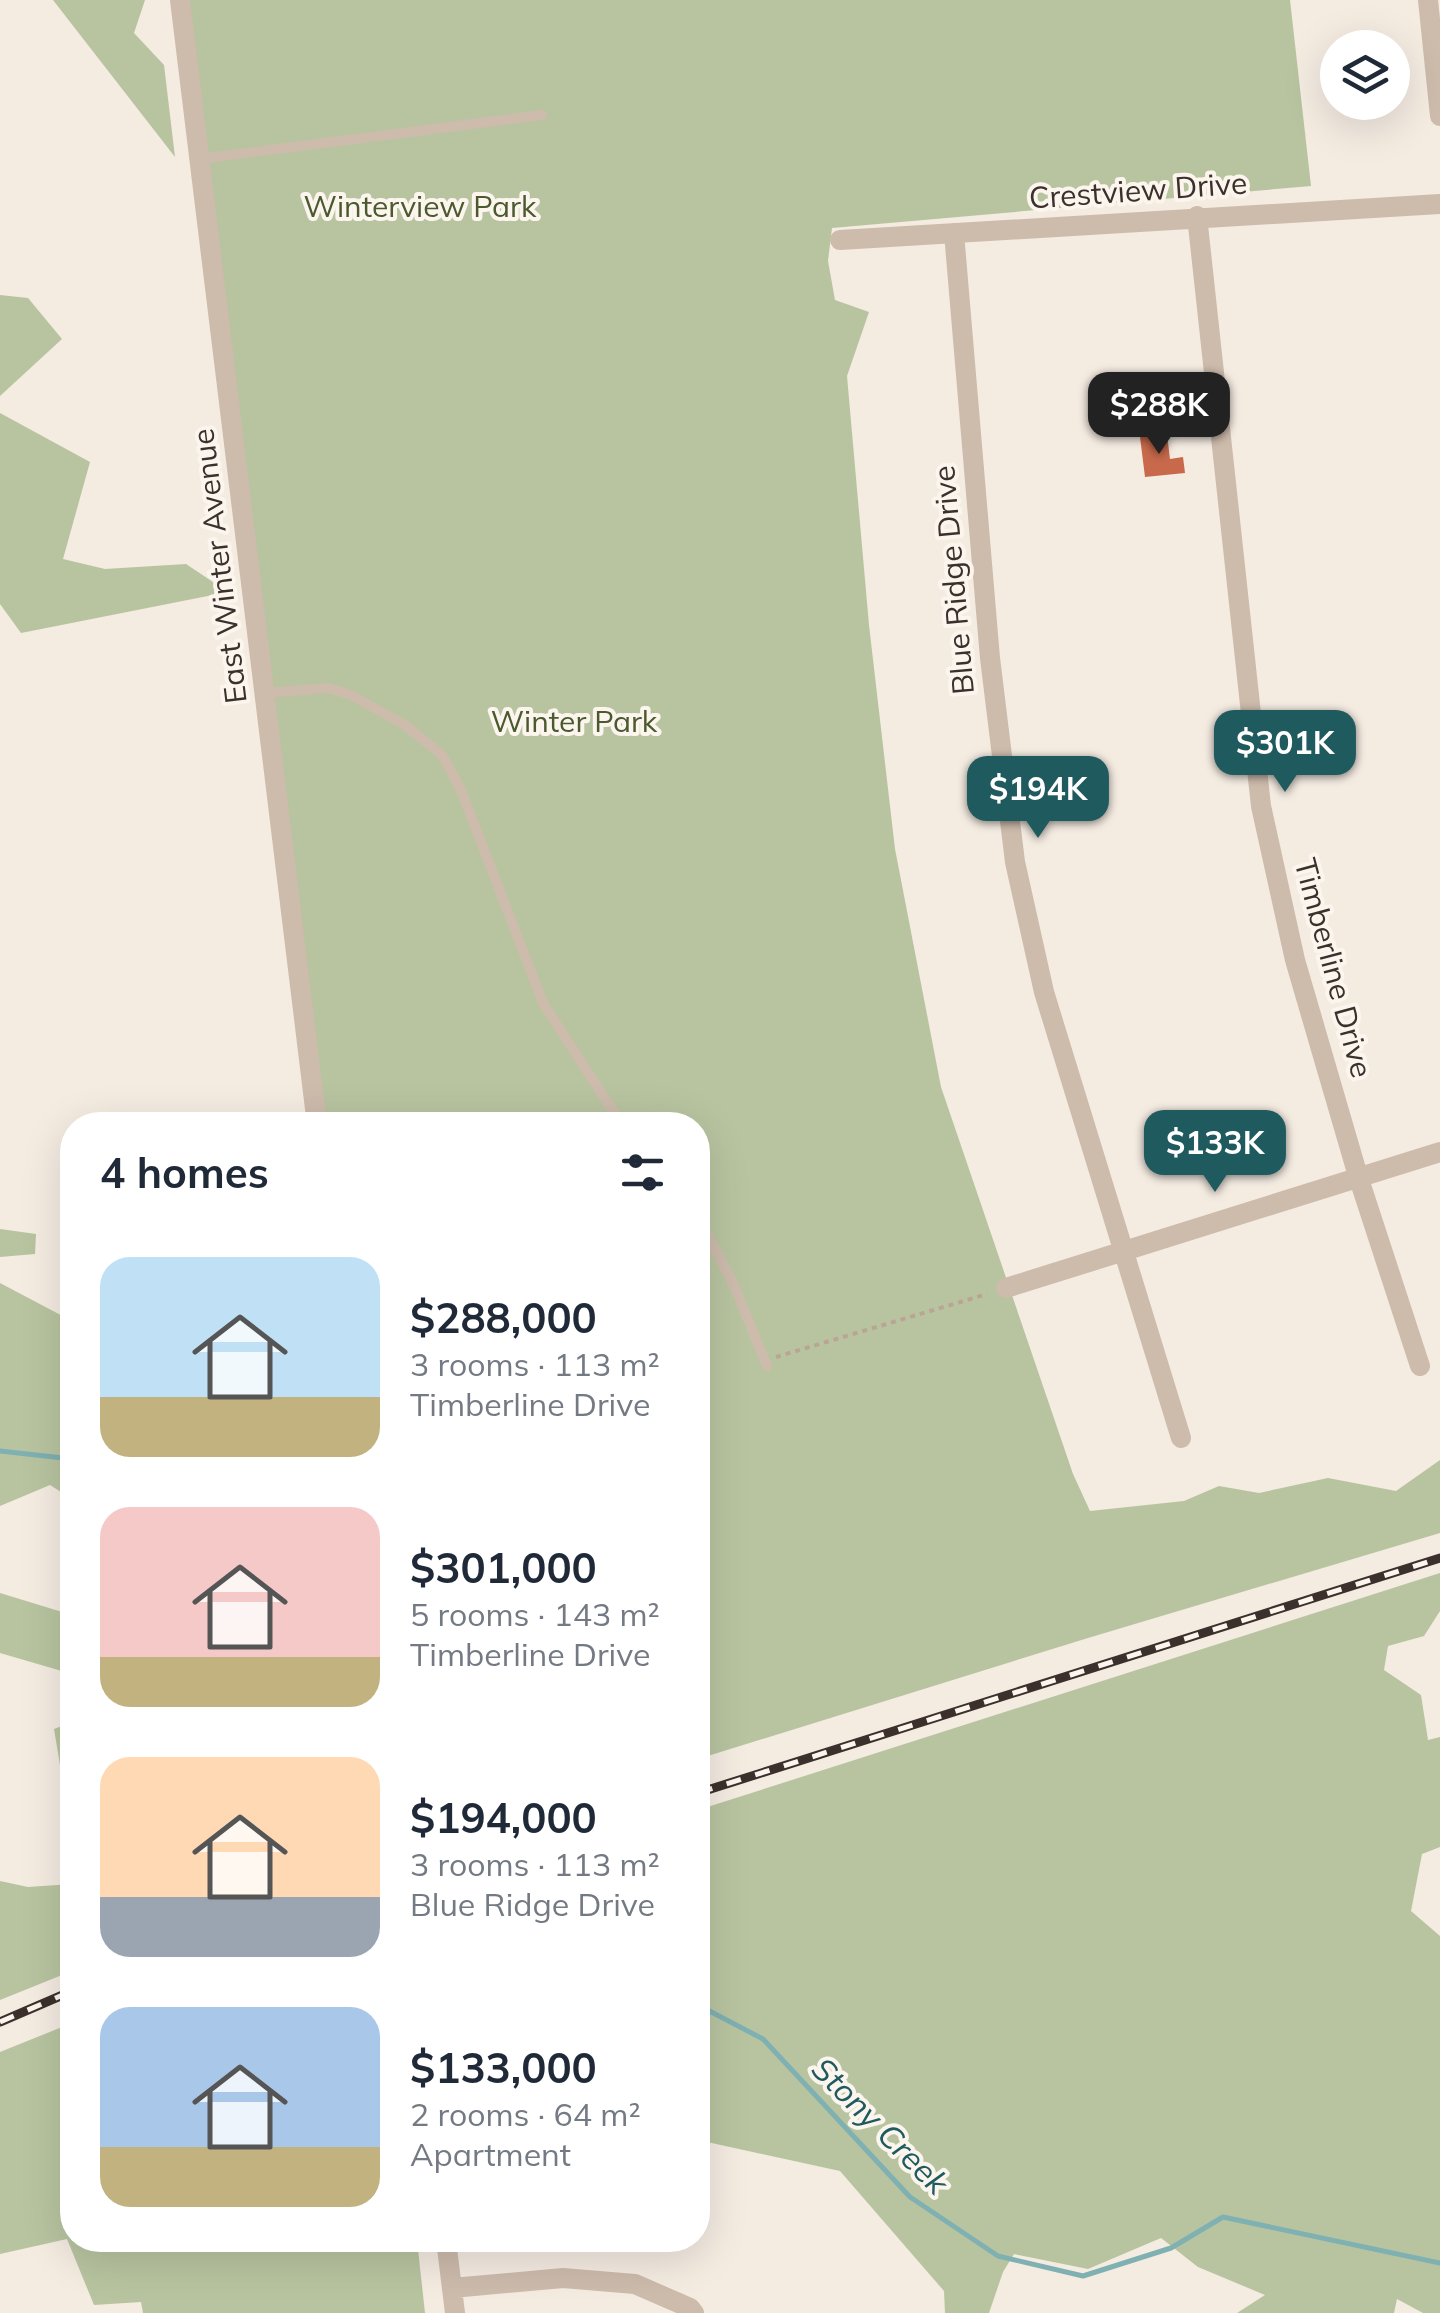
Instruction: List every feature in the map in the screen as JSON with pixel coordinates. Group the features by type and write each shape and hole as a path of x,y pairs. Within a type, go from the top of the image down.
{"street":[{"name":"East Winter Avenue","path":"180,0 315,1112"},
{"path":"1428,0 1440,116"},
{"name":"Crestview Drive","path":"840,240 1440,204"},
{"name":"Timberline Drive","path":"1198,216 1261,806 1295,960 1358,1176 1420,1366"},
{"name":"Blue Ridge Drive","path":"954,233 990,658 1015,862 1044,992 1181,1438"},
{"path":"1006,1288 1440,1152"},
{"path":"448,2252 454,2313"},
{"path":"452,2288 563,2278 635,2284 694,2313"}],"lane":[{"path":"200,159 542,115"},
{"path":"265,693 328,688 349,694 408,727 442,754 462,790 542,1003 613,1112"},
{"path":"710,1241 766,1366"}],"path":[{"path":"766,1366 776,1357 1006,1288"}],"green space":[{"path":"53,0 145,0 134,33 164,65 175,157"},
{"name":"Winter Park","path":"182,0 1290,0 1311,186 832,228 828,261 835,300 869,312 847,376 869,625 895,849 941,1087 1073,1474 1090,1511 1184,1501 1219,1486 1259,1493 1328,1478 1396,1491 1440,1460 1440,1533 710,1755 710,1112 314,1112"},
{"path":"0,295 28,298 62,339 0,396"},
{"path":"0,413 90,462 63,559 105,569 186,564 228,592 21,633 0,604"},
{"path":"0,1229 36,1234 35,1254 0,1257"},
{"path":"0,1283 60,1315 60,1491 50,1485 0,1506"},
{"path":"1440,1573 1440,1611 1424,1636 1388,1646 1384,1670 1421,1695 1428,1740 1440,1737 1440,1847 1422,1854 1411,1911 1440,1936 1440,2313 1423,2313 1397,2299 1394,2313 1237,2313 1265,2295 1198,2267 1161,2238 1088,2269 1014,2254 1003,2272 989,2313 945,2313 944,2291 840,2171 710,2143 710,1806"},
{"path":"0,1593 60,1611 60,1670 0,1653"},
{"path":"60,1727 60,1765 54,1729"},
{"path":"0,1881 28,1887 60,1885 60,1976 0,2000"},
{"path":"60,2028 60,2241 0,2254 0,2052"},
{"path":"72,2252 418,2252 425,2313 143,2313 141,2302 94,2305"}],"building":[{"path":"1167,434 1170,459 1183,457 1185,473 1145,477 1140,437"}],"waterway":[{"name":"Stony Creek","path":"0,1451 60,1458"},
{"name":"Stony Creek","path":"710,2011 763,2039 910,2197 998,2256 1083,2276 1171,2248 1223,2217 1440,2263"}],"railway":[{"path":"710,1789 1440,1558"},
{"path":"0,2022 60,1996"}],"park label":[{"name":"Winterview Park","path":"420,207"}]}
